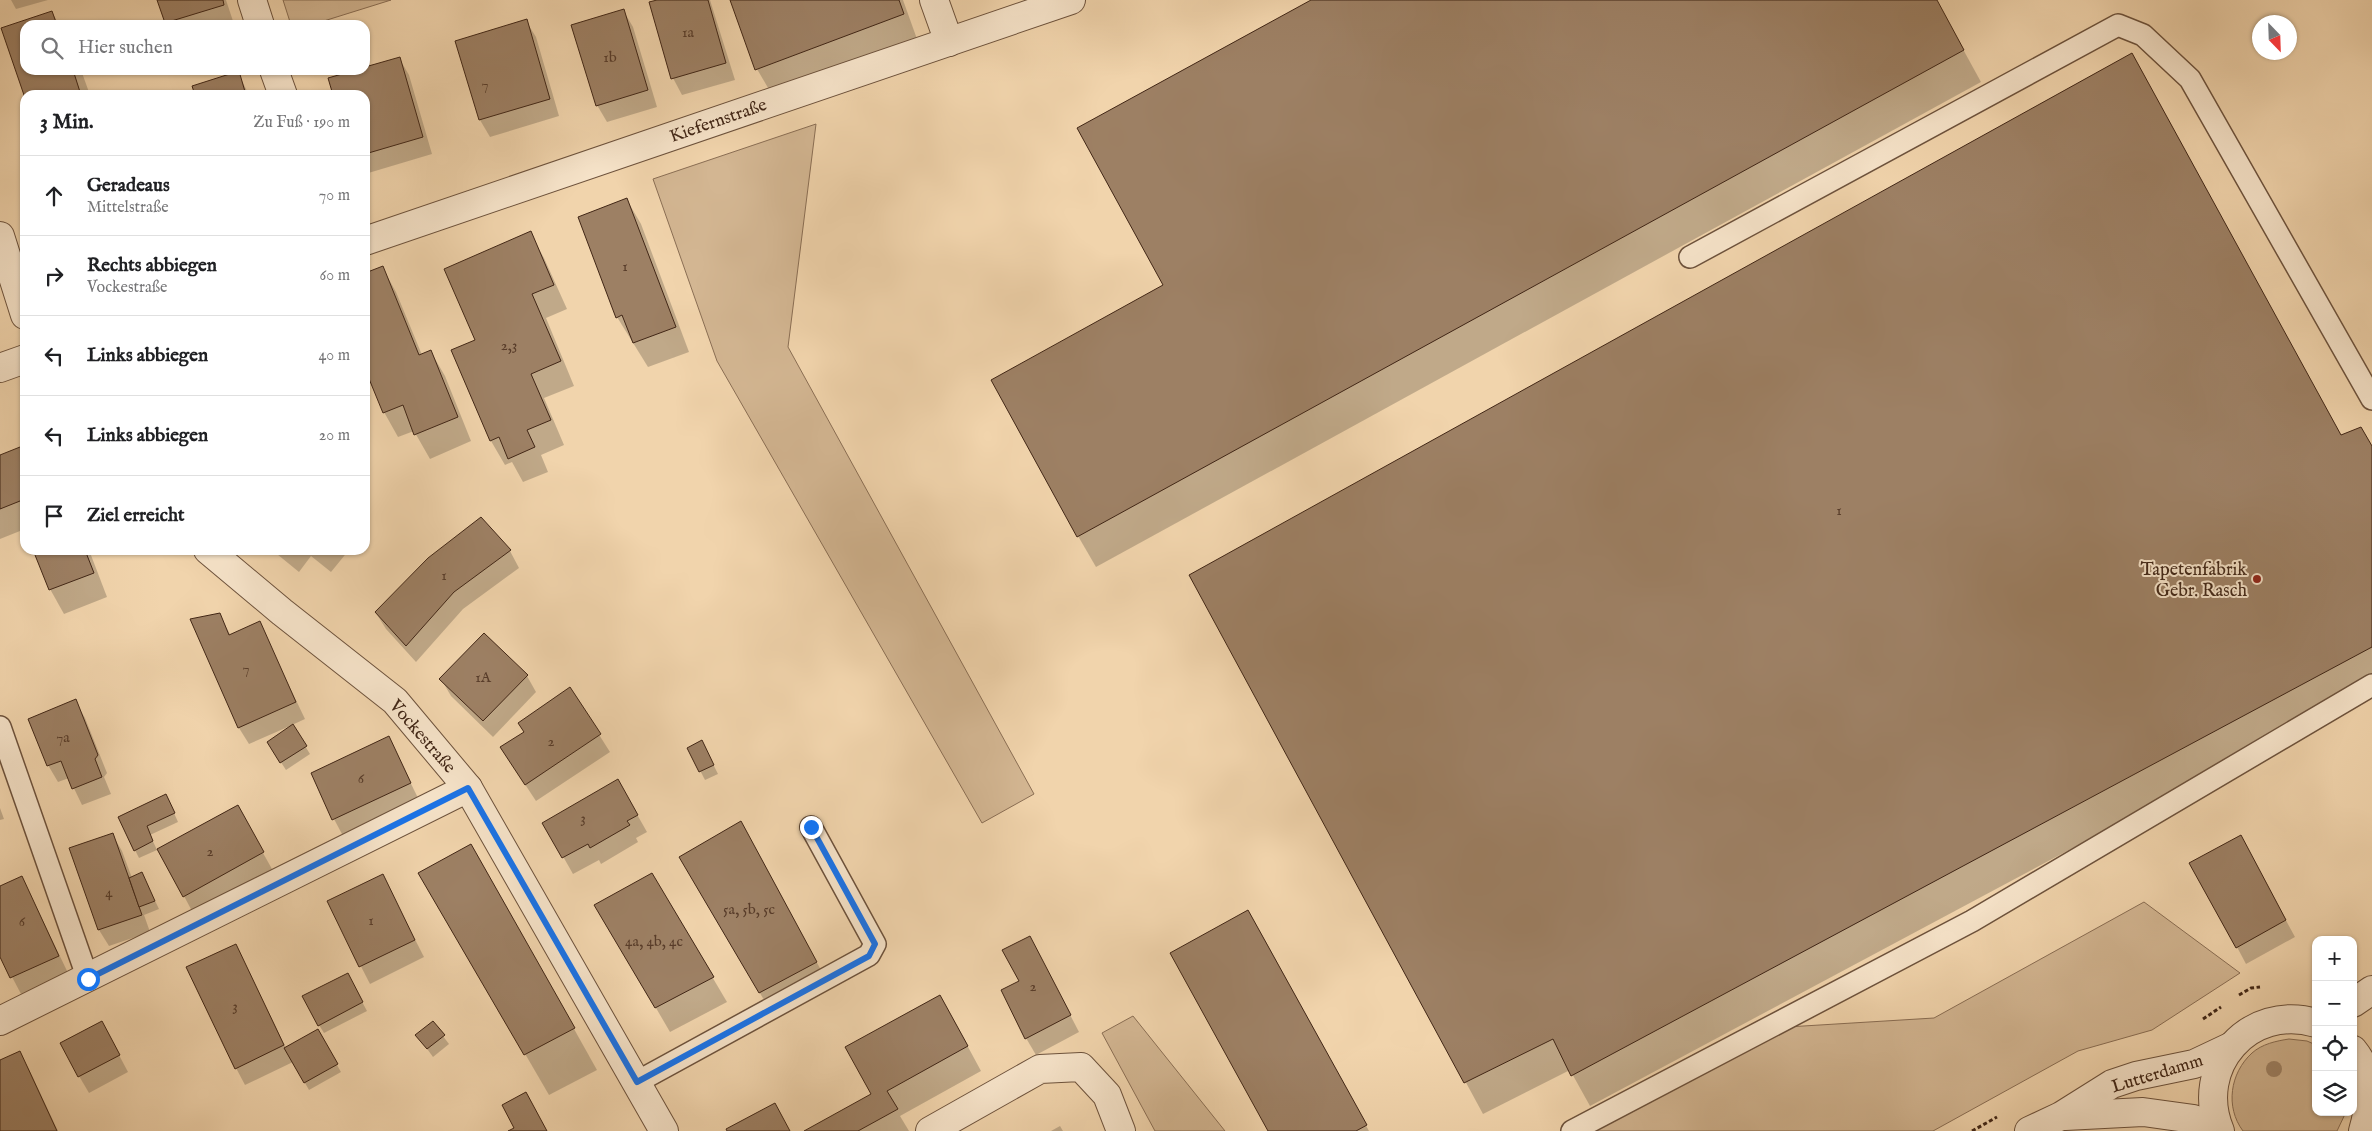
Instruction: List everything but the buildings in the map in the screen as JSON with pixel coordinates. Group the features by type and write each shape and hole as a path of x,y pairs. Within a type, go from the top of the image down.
{"street":[{"path":"252,0 258,20"},
{"path":"934,0 949,42"},
{"name":"Kiefernstraße","path":"370,239 1071,0"},
{"path":"276,75 281,90"},
{"path":"0,236 20,298"},
{"path":"0,368 20,361"},
{"name":"Vockestraße","path":"214,555 282,612 395,701 468,788 664,1131"},
{"path":"0,1021 88,979 468,788"},
{"path":"2357,1000 2372,990"},
{"path":"2220,1131 2214,1118 2212,1093 2217,1068 2230,1047 2247,1032 2268,1022 2291,1019 2312,1022"},
{"name":"Lutterdamm","path":"2029,1131 2061,1116 2112,1084 2136,1076 2194,1064 2230,1047"},
{"path":"2363,1058 2370,1090 2369,1111 2363,1131"},
{"path":"930,1131 1040,1069 1080,1067 1107,1095 1121,1131"},
{"name":"Lutterdamm","path":"2061,1116 2143,1112 2194,1119 2210,1131"}],"lane":[{"path":"1690,257 2118,25 2143,35 2190,79 2372,399"},
{"path":"1572,1131 1972,921 2372,684"},
{"path":"0,727 88,979"},
{"path":"637,1082 869,956 875,944 811,827"}],"shaded area":[{"path":"283,0 391,0 327,20 289,20"},
{"path":"816,124 788,347 1034,794 982,823 717,361 653,179"},
{"path":"2144,902 2240,973 2152,1030 2078,1051 1933,1131 1590,1131 1787,1027 1934,1018"},
{"path":"1133,1016 1225,1131 1155,1131 1102,1033"},
{"path":"2289,1039 2312,1043 2312,1116 2344,1116 2337,1131 2243,1131 2237,1122 2232,1101 2232,1090 2239,1070 2252,1053 2260,1047"}],"place":[{"name":"Tapetenfabrik Gebr. Rasch","path":"2257,579"}],"route":[{"path":"88,979 468,788 637,1082 869,956 875,944 811,827"}]}
